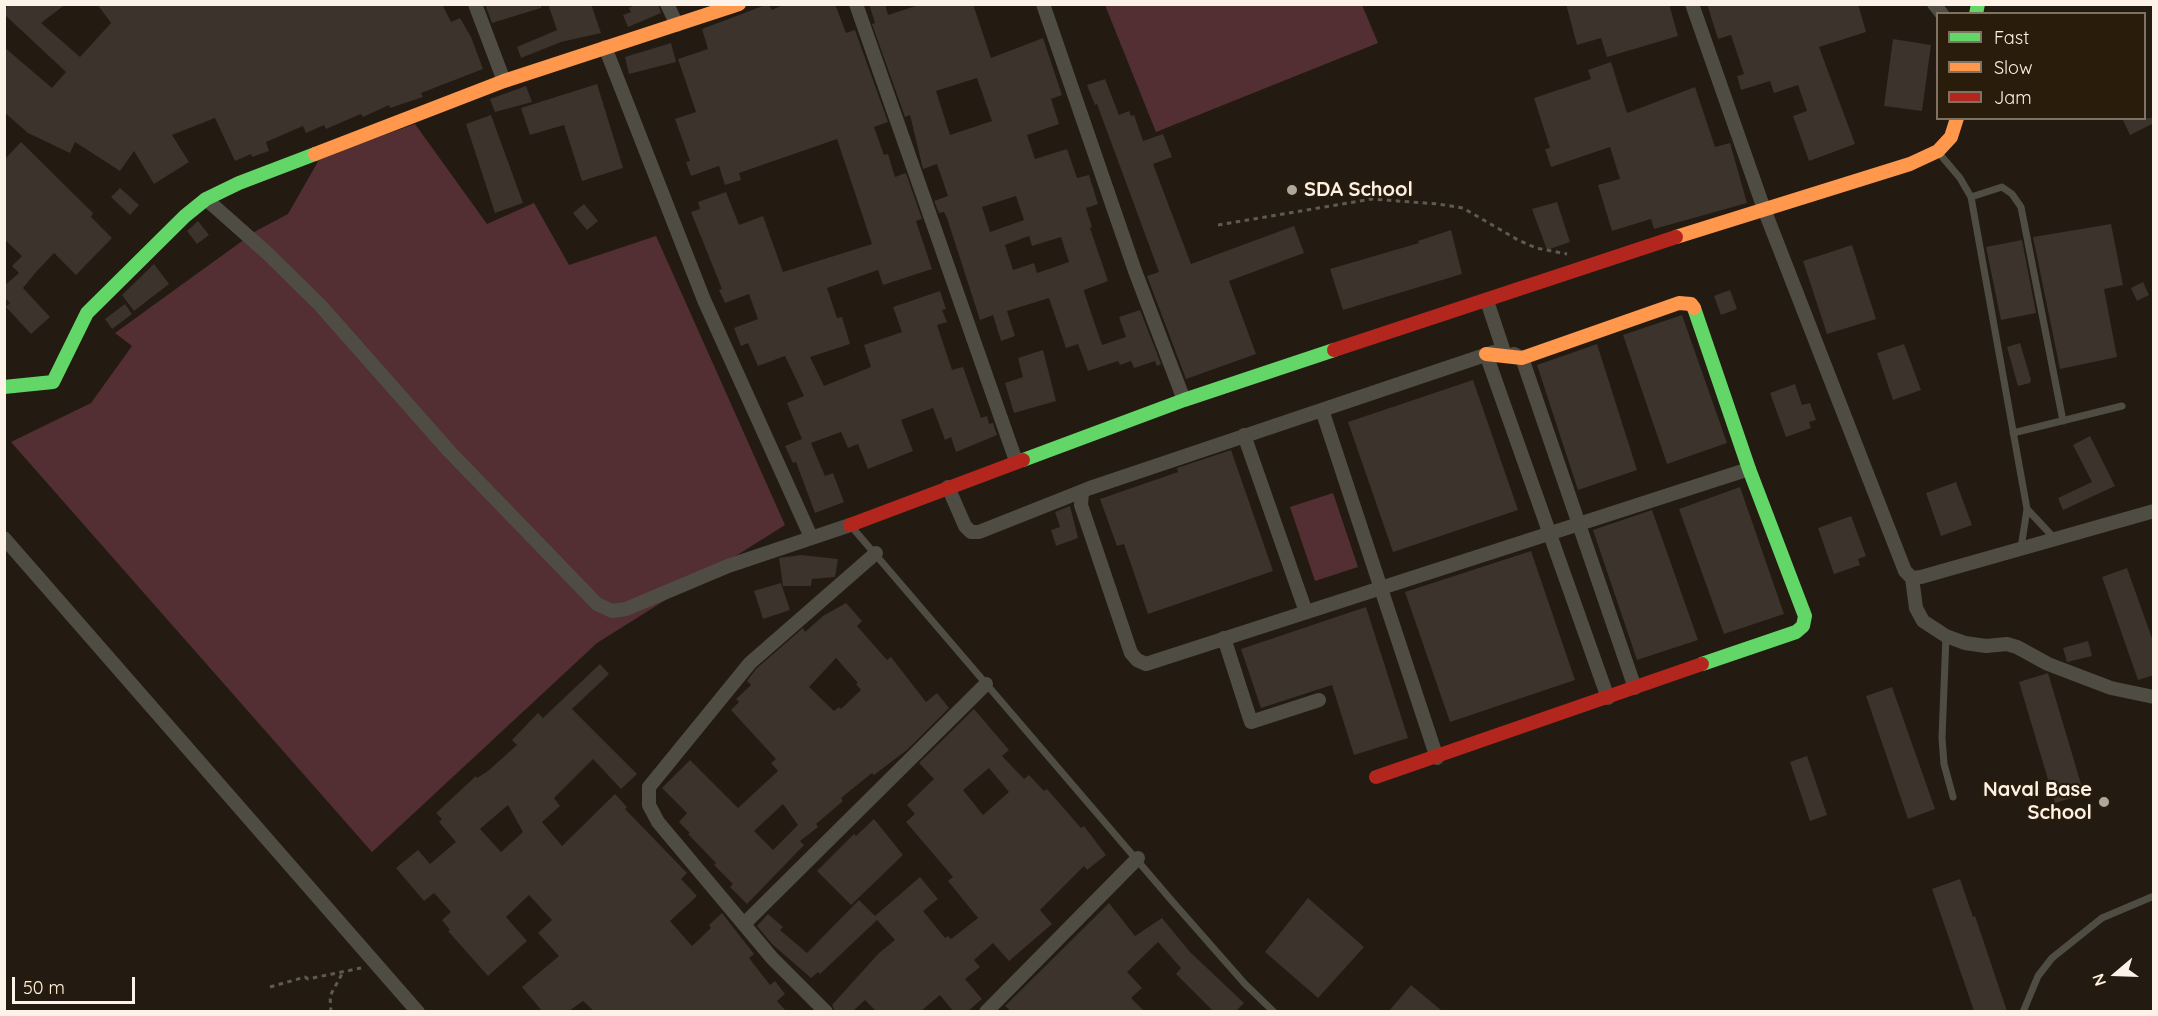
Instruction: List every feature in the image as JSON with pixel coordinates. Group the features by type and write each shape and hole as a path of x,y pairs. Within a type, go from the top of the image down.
{"street":[{"path":"475,4 504,81"},
{"path":"667,4 677,25"},
{"path":"4,387 53,382 87,313 185,216 206,199 239,183 504,81 739,4"},
{"path":"856,4 1016,461"},
{"path":"1043,4 1135,271 1184,400"},
{"path":"1692,4 1764,209 1905,572 1912,578 1916,608 1923,621 1946,636 1965,643 2017,646 2048,664 2101,684 2154,697"},
{"path":"605,47 704,300 811,537"},
{"path":"206,199 267,253 320,305 449,451 597,604 612,611 626,609 728,566 850,525 1184,400 1764,209 1910,164 1938,152 1951,137 1956,120"},
{"path":"1487,302 1503,349"},
{"path":"1376,777 1437,758 1796,632 1803,626 1805,616 1749,469 1697,311 1691,304 1679,303 1522,358 1486,354"},
{"path":"948,487 970,532 979,532 1244,435 1503,349 1522,358 1635,688"},
{"path":"1486,354 1608,698"},
{"path":"1322,410 1437,758"},
{"path":"1244,435 1306,612"},
{"path":"1082,493 1081,506 1131,653 1137,660 1146,664 1749,469"},
{"path":"1912,578 2154,510"},
{"path":"4,538 418,1011"},
{"path":"826,1011 772,958 658,822 649,805 648,787 750,663 876,554"},
{"path":"1224,638 1251,722 1319,700"},
{"path":"744,924 986,684"},
{"path":"990,1010 1138,858"}],"lane":[{"path":"1938,152 1960,178 1971,197 2027,508 2021,548"},
{"path":"1971,197 2002,187 2012,194 2021,207 2063,421"},
{"path":"2013,433 2122,406"},
{"path":"2027,508 2055,539"},
{"path":"850,525 1245,984 1274,1011"},
{"path":"1946,636 1942,738 1944,764 1953,797"},
{"path":"2024,1011 2038,976 2052,958 2102,918 2154,896"}],"path":[{"path":"1218,225 1372,199 1438,204 1463,208 1536,248 1570,255"},
{"path":"270,987 304,977 308,979 377,964"},
{"path":"330,1011 330,996 343,972"}],"shaded area":[{"path":"1105,5 1362,5 1378,43 1156,132"},
{"path":"415,124 487,224 534,203 569,265 656,236 785,525 597,643 372,852 11,442 91,403 132,346 115,333 256,231 288,214 320,158"},
{"path":"1333,493 1358,567 1315,581 1290,507"}],"building":[{"path":"8,4 66,4 41,23 80,57 111,23 97,4 442,4 451,22 460,18 471,37 483,69 421,93 423,97 390,108 389,105 363,117 361,114 326,129 324,125 306,133 303,126 266,142 269,151 252,157 251,154 235,161 215,118 172,135 189,162 154,184 134,151 120,171 75,142 70,153 28,133 4,112 4,47 52,88 66,72 4,14"},
{"path":"485,4 541,4 541,8 492,23"},
{"path":"548,4 591,4 601,33 561,42 521,58 517,47 557,30"},
{"path":"637,4 658,4 661,13 628,27 623,15 631,12 629,8"},
{"path":"768,4 772,10 785,4 835,4 846,33 855,30 888,122 874,127 884,155 888,154 895,177 906,173 922,219 916,221 932,269 883,285 878,270 827,288 837,318 842,317 850,344 810,357 824,386 871,367 864,345 902,332 893,307 940,291 946,309 942,310 947,322 937,325 952,370 963,367 981,418 987,416 989,424 993,423 997,435 956,452 951,437 945,440 933,408 901,420 913,451 868,469 858,444 848,448 841,432 811,443 825,476 833,473 844,502 815,513 796,462 793,463 785,446 802,439 787,403 804,396 785,356 758,366 748,343 741,346 734,328 758,319 749,294 725,303 719,290 722,289 691,212 700,209 698,202 726,192 739,225 763,216 783,272 872,244 837,139 739,173 741,180 725,185 719,166 691,176 686,162 690,161 675,119 696,112 678,59 708,49 702,29"},
{"path":"869,4 885,4 888,15 922,4 973,4 991,58 1043,38 1062,95 1051,99 1059,124 1027,135 1035,159 1067,149 1077,178 1089,175 1098,204 1086,208 1092,227 1090,228 1108,281 1084,290 1084,292 1102,345 1126,337 1119,317 1140,310 1161,364 1157,366 1155,361 1134,368 1131,361 1120,365 1118,361 1088,371 1078,344 1066,348 1049,298 1007,311 1015,336 1001,341 993,315 980,320 947,218 944,212 939,213 934,201 948,196 937,164 923,169 910,115 905,117 872,24 875,23","holes":["977,78 992,121 950,135 936,91","1016,196 1024,220 990,232 982,207","1029,236 1032,246 1061,237 1069,262 1037,273 1034,263 1013,270 1005,245"]},
{"path":"1566,4 1669,4 1678,36 1607,57 1601,38 1577,45"},
{"path":"1707,4 1858,4 1866,32 1819,47 1855,144 1809,161 1793,116 1807,111 1798,85 1774,93 1770,81 1741,90 1737,76 1744,74 1731,35 1718,39"},
{"path":"1893,39 1931,45 1922,111 1884,106"},
{"path":"671,43 676,62 629,74 625,57"},
{"path":"1611,62 1627,113 1695,87 1715,147 1730,143 1747,203 1654,229 1651,219 1612,231 1598,185 1620,179 1610,147 1551,167 1545,149 1550,148 1534,98 1591,79 1588,70"},
{"path":"1105,79 1119,115 1129,111 1131,116 1134,115 1143,141 1163,134 1172,157 1153,164 1191,264 1294,226 1304,253 1229,281 1256,354 1186,379 1147,276 1159,272 1097,104 1095,105 1087,85"},
{"path":"597,84 623,168 582,181 564,125 530,135 521,108"},
{"path":"526,86 532,102 495,112 490,99"},
{"path":"491,115 523,203 495,213 466,124"},
{"path":"2154,118 2154,123 2130,135 2123,120"},
{"path":"21,142 93,213 91,217 112,238 76,275 54,253 36,272 23,288 50,317 31,334 6,307 10,303 4,297 4,286 19,273 12,266 22,256 4,239 4,160"},
{"path":"120,188 139,205 130,215 111,197"},
{"path":"1557,202 1570,242 1547,250 1532,209"},
{"path":"584,204 598,221 587,230 573,213"},
{"path":"198,221 209,235 197,244 187,231"},
{"path":"2111,224 2123,285 2104,289 2117,357 2060,369 2033,237"},
{"path":"1451,230 1462,274 1343,310 1330,269 1419,243 1418,241"},
{"path":"2022,240 2036,313 2001,320 1986,247"},
{"path":"1852,245 1876,319 1827,334 1803,261"},
{"path":"154,264 169,284 134,311 122,295"},
{"path":"2143,282 2149,295 2137,301 2131,288"},
{"path":"1730,290 1737,309 1721,315 1714,296"},
{"path":"125,304 132,314 112,329 105,319"},
{"path":"1682,315 1727,443 1667,464 1623,335"},
{"path":"2020,343 2031,380 2030,383 2018,386 2007,347"},
{"path":"1597,344 1637,470 1578,490 1537,365"},
{"path":"1904,344 1921,390 1893,400 1877,353"},
{"path":"1043,350 1056,401 1014,413 1005,383 1023,377 1018,358"},
{"path":"1473,380 1518,510 1393,552 1348,422"},
{"path":"1795,384 1802,405 1810,403 1816,420 1809,422 1811,428 1786,437 1770,393"},
{"path":"2090,436 2115,486 2063,510 2058,498 2092,482 2073,445"},
{"path":"1231,450 1273,571 1148,614 1124,544 1117,546 1100,499 1178,472 1177,468"},
{"path":"1956,482 1972,525 1941,536 1926,493"},
{"path":"1740,487 1784,614 1724,634 1679,509"},
{"path":"1070,506 1078,538 1056,546 1051,530 1060,527 1055,512"},
{"path":"1652,510 1698,640 1637,660 1593,530"},
{"path":"1851,516 1866,556 1858,559 1860,565 1834,574 1818,528"},
{"path":"1531,551 1575,680 1450,722 1405,592"},
{"path":"801,555 838,559 835,577 812,579 811,586 783,586 779,558"},
{"path":"2127,568 2154,644 2154,675 2138,680 2102,577"},
{"path":"781,583 790,610 763,619 754,591"},
{"path":"846,603 862,621 857,626 887,660 891,657 926,702 937,693 949,708 907,750 874,775 872,773 841,798 843,801 816,824 818,827 800,841 804,845 747,904 730,887 733,884 714,865 716,863 679,822 687,813 662,788 690,760 738,808 778,771 771,763 776,759 731,710 739,702 736,699 751,685 747,681 756,669 803,628 805,632 823,616","holes":["836,658 858,683 856,684 861,690 841,709 839,707 834,711 809,687","783,804 798,825 773,850 754,831"]},
{"path":"1366,607 1408,738 1354,755 1332,685 1261,708 1241,649"},
{"path":"2088,641 2092,656 2067,662 2063,648"},
{"path":"600,664 609,674 572,709 637,774 621,789 593,759 554,798 560,806 542,822 562,846 615,794 627,807 625,809 687,873 681,879 697,896 670,921 692,946 711,928 709,925 722,913 754,954 749,958 770,985 775,981 785,994 777,1001 786,1011 594,1011 583,1001 569,1011 542,1011 522,987 559,956 538,933 552,920 529,895 506,917 527,941 488,976 448,931 450,930 442,920 451,912 434,893 424,901 396,868 418,850 430,864 456,842 439,822 442,819 436,813 476,776 477,778 488,771 517,745 512,740 538,713 543,718","holes":["508,805 523,832 501,852 480,829"]},
{"path":"2048,673 2084,794 2055,803 2019,682"},
{"path":"1892,687 1935,809 1908,819 1866,696"},
{"path":"974,709 1009,750 1002,756 1024,779 1029,775 1044,791 1047,789 1081,828 1084,826 1106,855 1087,870 1084,866 1040,910 1052,924 1009,961 993,943 974,960 980,967 965,979 982,999 968,1011 953,1011 940,995 921,1011 876,1011 865,1000 853,1011 835,1011 832,1005 879,953 895,940 877,920 820,974 818,972 811,978 772,944 757,926 768,914 783,927 780,930 807,953 859,900 875,916 920,877 938,899 923,911 945,938 948,936 951,939 978,918 948,881 953,877 906,822 915,814 907,805 934,779 919,763","holes":["989,768 1009,792 983,815 963,790"]},
{"path":"1807,756 1827,815 1810,821 1790,762"},
{"path":"874,819 903,855 851,905 817,871 854,834 856,836"},
{"path":"1960,879 2007,1011 1974,1011 1932,889"},
{"path":"1308,898 1364,947 1318,998 1265,952"},
{"path":"1109,903 1135,936 1162,918 1190,952 1244,1003 1236,1011 1213,1011 1176,974 1181,968 1158,942 1127,972 1142,988 1131,998 1144,1011 1011,1011 1005,1006"},
{"path":"1411,985 1442,1011 1389,1011"}],"traffic: fast":[{"path":"1976,12 1978,4"},
{"path":"4,387 53,382 87,313 185,216 206,199 239,183 315,154"},
{"path":"1694,308 1749,469 1805,616 1803,626 1796,632 1702,664"},
{"path":"1023,460 1184,400 1334,350"}],"traffic: slow":[{"path":"315,154 504,81 739,4"},
{"path":"1676,237 1910,164 1938,151 1951,137 1956,120"},
{"path":"1486,354 1522,358 1679,303 1691,304 1694,308"}],"traffic: jam":[{"path":"1334,350 1676,237"},
{"path":"850,525 1023,460"},
{"path":"1376,777 1702,664"}],"place":[{"name":"SDA School","path":"1292,190"},
{"name":"Naval Base School","path":"2104,802"}]}
